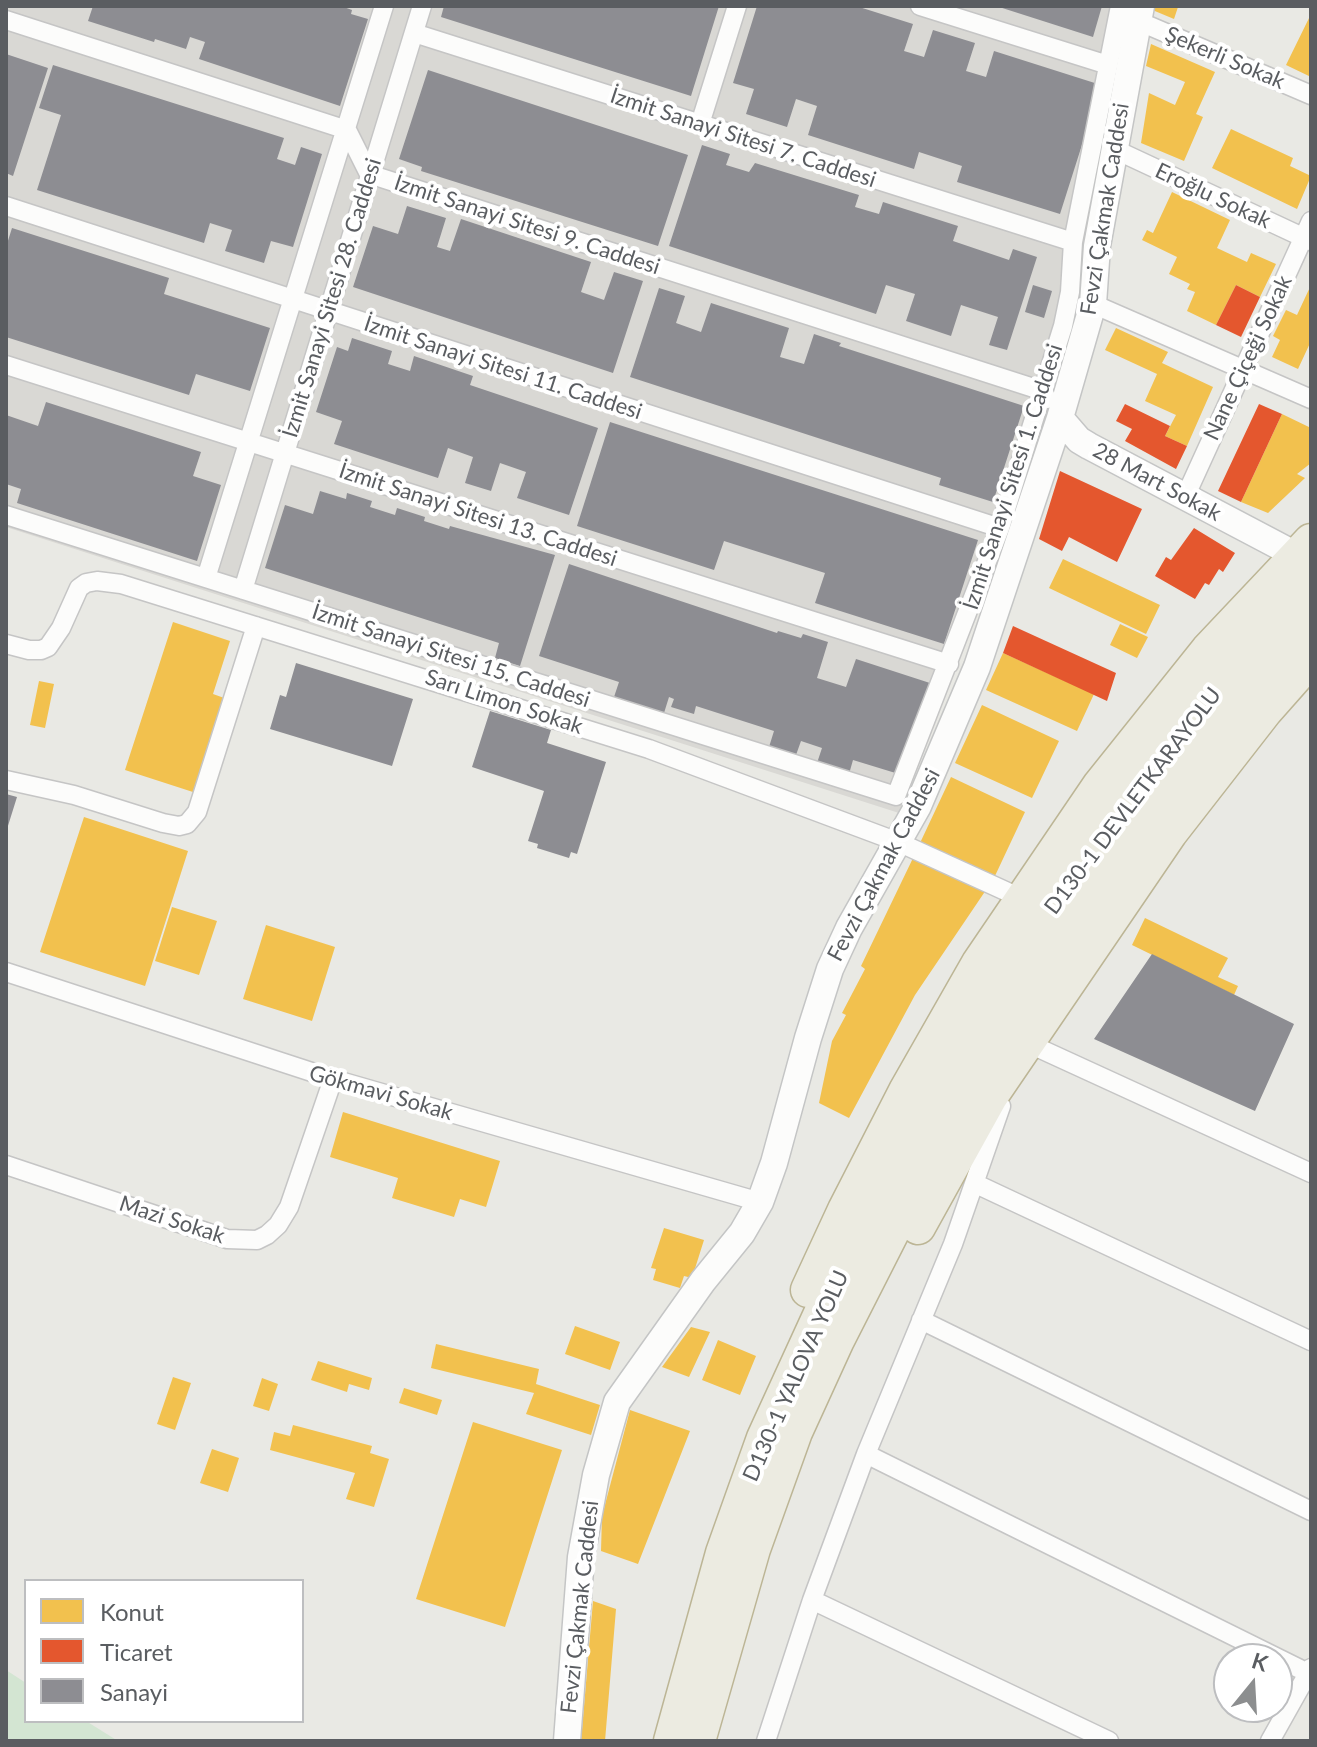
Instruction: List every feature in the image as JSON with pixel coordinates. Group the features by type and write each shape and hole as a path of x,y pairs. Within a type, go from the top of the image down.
{"highway":[{"path":"723,1553 743,1444 797,1313 906,1091 979,963 1100,785 1208,650 1308,554"},
{"name":"D130-1 DEVLETKARAYOLU","path":"982,1037 1018,956 1084,861 1212,696 1308,554"},
{"name":"D130-1 DEVLETKARAYOLU","path":"982,1037 1055,945 1106,873 1231,716 1311,623"},
{"path":"711,1687 779,1514 839,1384 916,1232 990,1097 1170,833 1265,711 1311,659"},
{"path":"698,1741 711,1687 764,1514 795,1432 956,1106 982,1037"},
{"name":"D130-1 YALOVA YOLU","path":"671,1741 723,1553 764,1438 824,1307 904,1150 982,1037"}],"street":[{"name":"İzmit Sanayi Sitesi 28. Caddesi","path":"206,578 384,6"},
{"path":"700,124 737,6"},
{"path":"920,6 1108,65"},
{"name":"İzmit Sanayi Sitesi 28. Caddesi","path":"243,590 414,33 415,8"},
{"name":"İzmit Sanayi Sitesi 1. Caddesi","path":"896,796 1000,528 1043,391 1067,307 1073,242 1108,65 1133,11"},
{"name":"Şekerli Sokak","path":"1133,11 1311,95"},
{"name":"Fevzi Çakmak Caddesi","path":"567,1741 585,1533 596,1475 617,1402 703,1281 742,1233 760,1202 830,969 940,759 977,667 1060,418 1093,304 1095,256 1116,150 1133,11"},
{"path":"6,20 347,130"},
{"name":"İzmit Sanayi Sitesi 7. Caddesi","path":"414,33 1073,242"},
{"name":"İzmit Sanayi Sitesi 9. Caddesi","path":"347,130 369,174 1043,391"},
{"name":"Eroğlu Sokak","path":"1116,150 1308,234"},
{"name":"İzmit Sanayi Sitesi 11. Caddesi","path":"6,206 1000,528"},
{"name":"Nane Çiçeği Sokak","path":"1186,495 1241,370 1308,234"},
{"path":"1093,304 1311,399"},
{"name":"İzmit Sanayi Sitesi 13. Caddesi","path":"6,365 949,664"},
{"path":"1043,391 1060,418"},
{"name":"28 Mart Sokak","path":"1060,418 1079,440 1089,446 1186,495 1260,538 1308,554"},
{"name":"İzmit Sanayi Sitesi 15. Caddesi","path":"6,515 896,796"},
{"name":"Sarı Limon Sokak","path":"6,644 29,650 48,647 61,628 74,594 86,583 121,584 649,749 898,842 1023,899"},
{"path":"6,780 74,795 163,823 187,824 197,812 256,626"},
{"path":"766,1741 812,1600 866,1454 976,1184 999,1112 1079,966"},
{"name":"Gökmavi Sokak","path":"6,972 333,1079 760,1202"},
{"path":"1034,1046 1311,1173"},
{"name":"Mazi Sokak","path":"6,1165 227,1239 257,1240 278,1225 289,1207 333,1079"},
{"path":"976,1184 1310,1339"},
{"path":"921,1320 1311,1511"},
{"path":"866,1454 1310,1670 1270,1741"},
{"path":"812,1600 1109,1741"}],"shaded area":[{"path":"6,6 1129,6 1081,259 1083,289 1079,313 1007,538 899,813 6,527"}],"green space":[{"path":"6,1670 24,1682 24,1723 89,1723 118,1741 6,1741"}],"building: Konut":[{"path":"1151,6 1178,7 1174,19 1150,9"},
{"path":"1311,14 1311,77 1286,65"},
{"path":"1151,44 1215,72 1196,114 1203,117 1184,161 1141,143 1149,93 1175,105 1185,82 1146,66"},
{"path":"1231,129 1293,158 1290,166 1311,176 1297,209 1212,168"},
{"path":"1172,192 1230,220 1217,248 1247,262 1251,253 1276,264 1260,297 1236,285 1216,325 1187,311 1195,292 1187,289 1190,284 1169,274 1177,257 1142,240 1147,230 1153,233"},
{"path":"1311,285 1311,341 1298,369 1272,357 1280,340 1273,336 1286,310 1297,315"},
{"path":"1116,328 1168,352 1162,363 1213,387 1187,446 1165,436 1176,415 1145,401 1157,374 1105,350"},
{"path":"1282,414 1311,428 1311,463 1297,474 1305,478 1268,513 1241,502"},
{"path":"1063,559 1160,605 1146,634 1049,588"},
{"path":"173,622 230,641 213,694 227,699 196,793 125,770"},
{"path":"1120,624 1148,637 1137,658 1110,645"},
{"path":"1003,653 1094,694 1077,731 986,690"},
{"path":"39,681 54,684 45,728 30,725"},
{"path":"982,705 1059,741 1032,798 955,763"},
{"path":"951,777 1025,812 994,878 920,843"},
{"path":"84,817 188,851 145,986 40,952"},
{"path":"914,856 986,890 915,995 849,1118 819,1103 832,1041 846,1015 842,1013 865,969 861,966"},
{"path":"172,907 217,921 199,975 155,961"},
{"path":"1145,918 1228,958 1218,977 1238,986 1234,995 1132,945"},
{"path":"266,925 335,947 312,1021 243,999"},
{"path":"343,1112 500,1161 486,1207 460,1199 454,1217 392,1198 398,1178 330,1157"},
{"path":"664,1228 704,1240 692,1278 684,1276 680,1288 653,1280 656,1269 651,1268"},
{"path":"575,1326 620,1342 610,1370 565,1354"},
{"path":"691,1327 710,1332 689,1377 662,1367"},
{"path":"718,1340 756,1356 740,1395 702,1380"},
{"path":"436,1344 539,1369 536,1384 600,1405 591,1435 526,1414 534,1393 431,1368"},
{"path":"318,1361 372,1378 369,1390 349,1384 347,1392 311,1380"},
{"path":"173,1377 191,1383 175,1430 157,1424"},
{"path":"262,1378 278,1384 269,1411 253,1406"},
{"path":"404,1388 442,1400 437,1415 399,1403"},
{"path":"630,1410 690,1431 638,1564 601,1551 602,1516"},
{"path":"473,1422 562,1450 505,1627 416,1599"},
{"path":"293,1425 372,1446 370,1453 389,1459 374,1507 346,1499 355,1473 270,1450 274,1432 290,1436"},
{"path":"212,1449 239,1458 228,1492 200,1483"},
{"path":"593,1601 616,1609 605,1741 581,1741"}],"building: Ticaret":[{"path":"1236,285 1260,297 1241,337 1216,325"},
{"path":"1125,404 1170,426 1165,436 1187,446 1176,469 1125,441 1132,429 1116,421"},
{"path":"1259,404 1282,414 1241,502 1218,491"},
{"path":"1060,471 1142,509 1117,562 1069,537 1062,551 1039,539"},
{"path":"1194,528 1235,553 1223,572 1219,569 1195,599 1155,576 1166,557 1171,560"},
{"path":"1013,626 1116,673 1107,701 1003,653"}],"building: Sanayi":[{"path":"93,6 341,6 352,10 351,14 368,19 340,106 199,59 205,42 190,37 186,49 88,21"},
{"path":"444,6 719,6 691,96 441,17"},
{"path":"757,6 856,6 913,24 904,51 924,57 933,30 975,43 966,71 986,77 994,51 1101,85 1060,214 957,182 962,166 919,152 914,169 808,135 817,106 796,99 787,127 746,114 754,89 733,83"},
{"path":"996,6 1102,6 1093,37"},
{"path":"6,54 48,68 13,176 6,173"},
{"path":"53,65 284,138 277,159 295,165 301,147 322,154 293,247 271,241 264,263 225,251 232,230 210,223 204,243 37,190 61,115 39,108"},
{"path":"428,70 688,155 658,246 421,171 422,167 399,159"},
{"path":"702,145 730,154 726,165 749,172 755,163 859,195 855,207 879,214 883,202 958,226 953,241 1009,260 1013,249 1037,257 1007,350 989,345 998,317 961,305 951,336 906,321 915,294 886,285 876,314 669,246"},
{"path":"407,206 446,218 437,247 450,251 461,219 591,262 581,292 604,300 614,272 643,281 613,373 353,287 373,226 398,234"},
{"path":"12,228 169,278 164,294 270,328 250,391 196,374 189,395 6,337 6,247"},
{"path":"1033,285 1052,291 1044,318 1025,312"},
{"path":"659,288 685,296 676,323 701,332 711,303 789,328 780,357 804,364 814,334 841,343 839,346 1024,406 993,502 939,485 941,478 630,377"},
{"path":"352,338 392,351 388,364 410,371 414,356 473,376 470,385 598,428 569,515 517,498 526,472 500,463 491,491 465,483 473,457 448,448 438,478 334,444 342,421 316,412 337,347 348,351"},
{"path":"46,402 201,452 193,476 221,485 197,561 17,503 21,489 6,484 6,415 38,426"},
{"path":"610,422 978,540 944,644 815,603 825,573 724,541 714,570 577,526"},
{"path":"320,491 346,499 347,493 372,501 370,507 395,515 397,508 449,529 450,526 555,555 520,666 495,658 499,643 265,568 285,505 313,514"},
{"path":"569,564 777,633 801,638 803,634 828,642 817,678 846,687 856,659 933,684 902,775 853,760 849,774 817,763 822,748 801,741 796,755 769,747 774,731 696,706 694,714 671,707 674,699 669,697 664,713 614,697 619,682 539,656"},
{"path":"296,663 413,699 392,766 270,729 280,695 286,697"},
{"path":"490,711 551,730 547,743 606,762 577,854 571,852 569,858 537,848 538,844 528,841 544,791 472,767"},
{"path":"6,794 17,797 7,829 6,829"},
{"path":"1152,954 1294,1024 1255,1111 1094,1039"}]}
